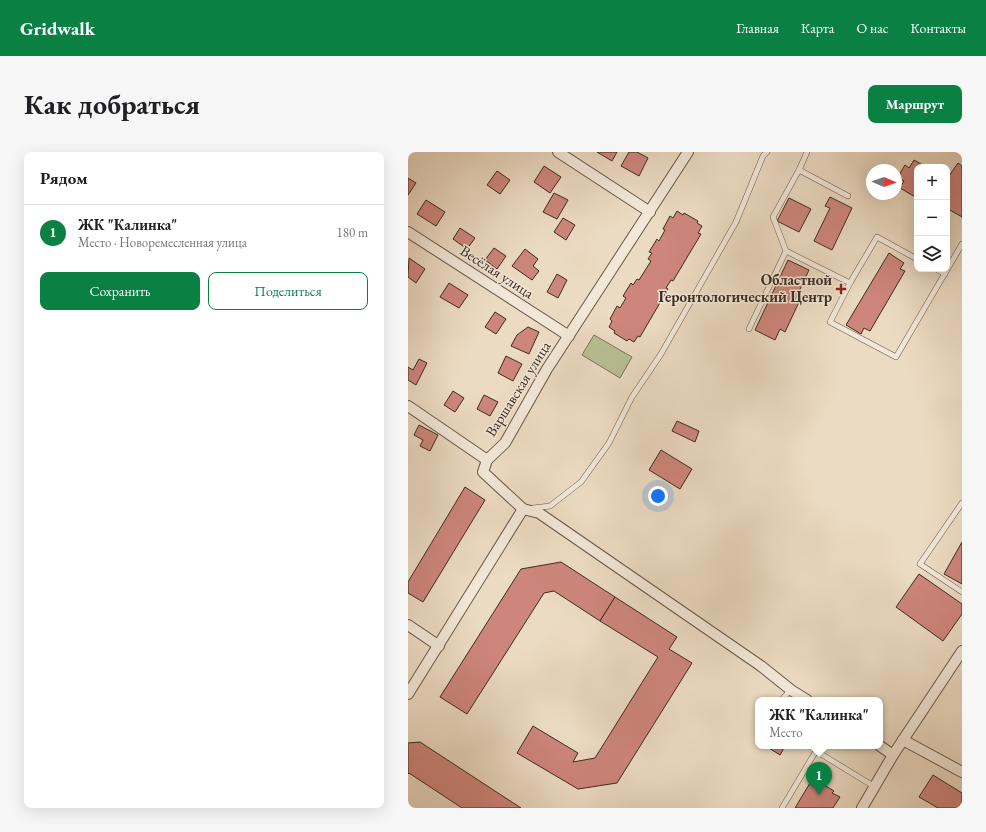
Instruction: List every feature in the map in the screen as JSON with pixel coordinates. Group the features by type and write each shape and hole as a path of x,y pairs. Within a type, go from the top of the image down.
{"street":[{"path":"558,152 650,212"},
{"name":"Варшавская улица","path":"523,509 483,472 487,460 505,443 547,369 688,152"},
{"name":"Весёлая улица","path":"408,232 569,336"},
{"path":"408,406 487,460"},
{"path":"408,694 523,509 539,513 762,666 791,690 802,697"},
{"path":"408,625 439,646"},
{"path":"862,808 893,755 962,651"},
{"path":"903,740 962,772"},
{"path":"883,748 893,755"}],"lane":[{"path":"523,509 550,506 581,482 609,443 632,397 661,354 736,222 763,156 767,152"},
{"path":"807,152 800,170 773,217 786,251 850,283"},
{"path":"800,170 848,196"},
{"path":"914,257 877,237 850,283 830,322 896,357 962,244"},
{"path":"748,329 786,251"},
{"path":"941,272 945,274"},
{"path":"962,503 920,564 962,592"},
{"path":"784,697 791,690"},
{"path":"782,808 816,751 875,787"}],"green space":[{"path":"594,335 632,357 620,378 582,355"}],"building":[{"path":"597,152 617,152 612,161"},
{"path":"629,152 637,152 648,158 639,176 621,166"},
{"path":"914,160 921,164 914,164 914,196 902,189 904,181 902,180 902,170 905,165 909,168"},
{"path":"958,163 962,166 962,217 950,210 950,175"},
{"path":"544,166 561,177 550,193 534,182"},
{"path":"497,171 510,180 500,194 487,185"},
{"path":"408,178 416,183 408,195"},
{"path":"554,193 568,200 557,219 543,212"},
{"path":"830,197 852,208 832,250 814,241 830,208 825,206"},
{"path":"789,198 811,209 799,232 777,221"},
{"path":"426,200 445,212 436,226 417,214"},
{"path":"677,211 683,215 684,213 698,221 697,223 702,226 698,233 701,234 673,281 671,280 666,288 668,289 640,337 638,336 634,342 629,339 627,341 614,333 615,331 609,327 612,321 610,319 617,306 620,308 626,298 623,296 631,283 633,285 637,279 639,280 651,261 648,259 652,253 649,252 657,239 659,241 670,216 673,218"},
{"path":"563,218 575,225 566,240 554,232"},
{"path":"460,228 475,238 467,249 453,239"},
{"path":"494,248 506,256 497,269 485,260"},
{"path":"525,249 538,259 533,266 539,271 532,280 512,266"},
{"path":"889,253 904,263 900,269 905,271 870,331 864,328 861,334 846,325"},
{"path":"409,258 425,269 416,283 408,277"},
{"path":"788,260 809,270 795,300 799,302 785,332 780,329 775,340 755,330"},
{"path":"557,274 567,280 558,298 547,292"},
{"path":"449,283 468,295 459,308 440,297"},
{"path":"495,312 506,319 496,334 485,327"},
{"path":"528,327 539,332 529,354 511,346 517,335"},
{"path":"506,356 522,364 513,381 498,373"},
{"path":"419,359 427,363 416,385 408,380 408,367 413,370"},
{"path":"453,391 464,398 455,412 444,405"},
{"path":"484,395 498,402 490,416 477,409"},
{"path":"677,421 699,431 695,442 672,431"},
{"path":"419,425 438,435 430,451 420,446 423,440 414,435"},
{"path":"661,450 692,469 680,489 649,470"},
{"path":"465,487 485,500 423,602 408,593 408,582"},
{"path":"962,542 962,584 944,574"},
{"path":"561,562 615,597 600,621 554,591 544,593 467,714 440,697 521,569"},
{"path":"919,574 962,604 962,614 943,641 896,607"},
{"path":"615,597 677,637 669,649 692,663 617,783 578,789 517,753 533,726 578,753 573,762 595,758 658,657 600,621"},
{"path":"420,742 521,808 462,808 409,773 408,774 408,743"},
{"path":"771,749 783,749 780,755"},
{"path":"933,775 962,793 962,808 938,808 919,797"},
{"path":"813,778 834,791 832,793 840,797 833,808 795,808"}],"place":[{"name":"Областной Геронтологический Центр","path":"841,289"},
{"name":"ЖК \"Калинка\"","path":"819,795"}]}
